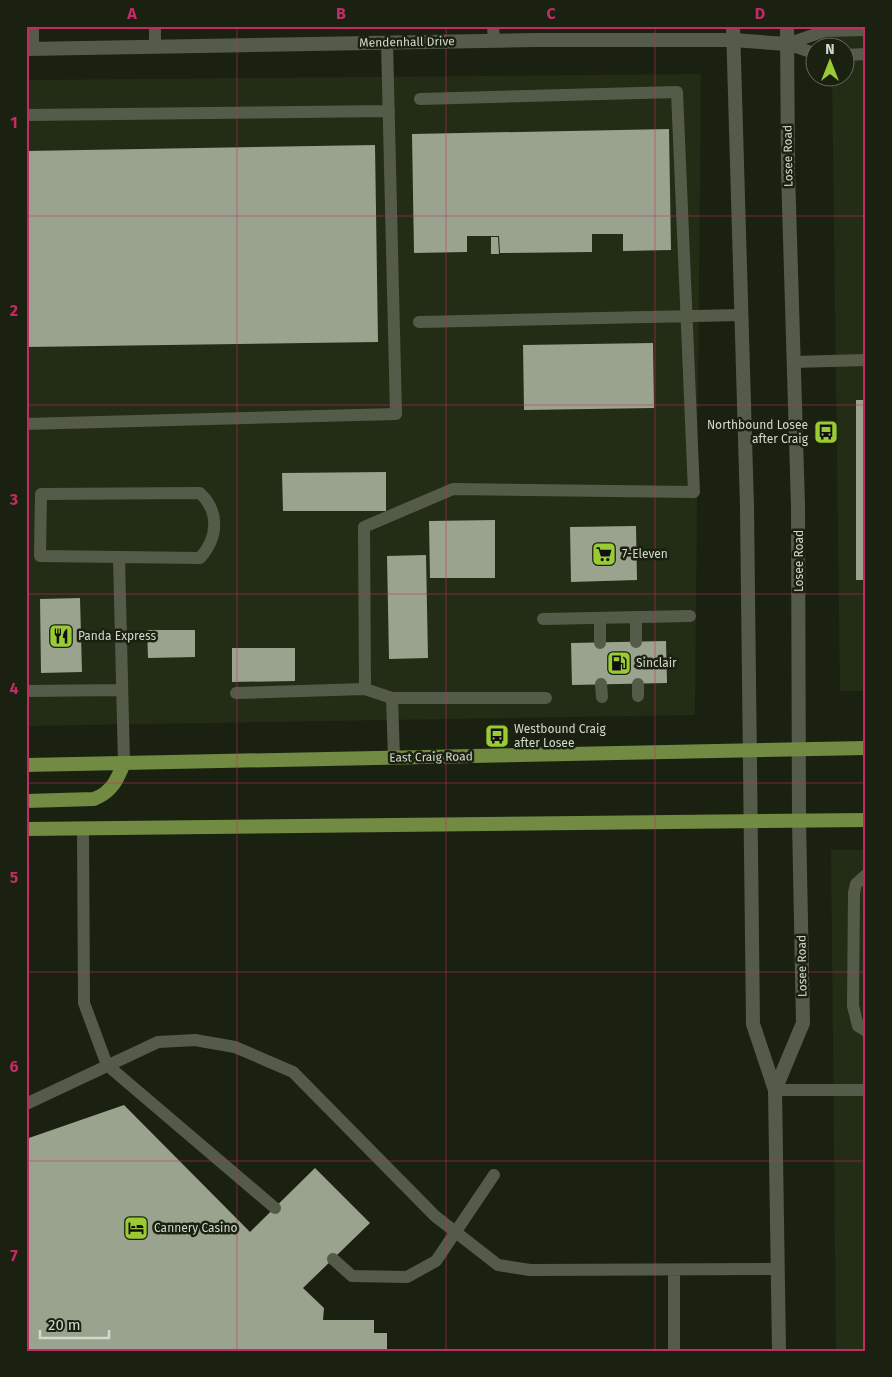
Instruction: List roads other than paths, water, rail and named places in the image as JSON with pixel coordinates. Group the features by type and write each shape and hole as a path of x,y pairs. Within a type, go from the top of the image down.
{"main road":[{"name":"Losee Road","path":"775,1090 803,1024 799,821 798,506 793,362 787,26"},
{"name":"Mendenhall Drive","path":"30,48 494,41 733,33 787,44"},
{"name":"Losee Road","path":"733,33 747,507 753,1024 775,1090 779,1351"},
{"name":"East Craig Road","path":"26,765 866,748"},
{"path":"26,801 94,799 103,796 108,793 115,783 124,763"},
{"path":"26,829 866,820"}],"lane":[{"path":"30,48 33,26"},
{"path":"155,26 155,46"},
{"path":"493,26 494,41"},
{"path":"787,44 826,30 866,30"},
{"path":"26,424 396,414 387,43"},
{"path":"787,44 804,49"},
{"path":"365,689 364,527 453,489 694,492 677,92 420,98"},
{"path":"26,115 389,111"},
{"path":"419,322 686,314 741,315"},
{"path":"793,362 866,360"},
{"path":"200,493 206,499 215,522 214,535 208,550 200,558 119,558 40,556 41,494 200,493"},
{"path":"119,558 124,763"},
{"path":"543,619 690,616"},
{"path":"636,617 636,642"},
{"path":"600,618 600,643"},
{"path":"236,693 365,689 392,698 546,698"},
{"path":"26,691 122,690"},
{"path":"392,698 394,757"},
{"path":"83,828 84,1003 107,1065 275,1208"},
{"path":"866,875 856,884 854,893 853,997 856,1021 858,1026 866,1031"},
{"path":"26,1104 158,1042 195,1040 235,1047 293,1072 436,1216 498,1265 530,1270 674,1271 778,1269"},
{"path":"775,1090 866,1090"},
{"path":"333,1259 352,1276 406,1278 436,1261 457,1233 494,1175"},
{"path":"674,1271 674,1351"}],"place":[{"name":"Northbound Losee after Craig","path":"826,432"},
{"name":"7-Eleven","path":"604,554"},
{"name":"Panda Express","path":"61,636"},
{"name":"Sinclair","path":"619,663"},
{"name":"Westbound Craig after Losee","path":"497,736"},
{"name":"Cannery Casino","path":"136,1228"}]}
